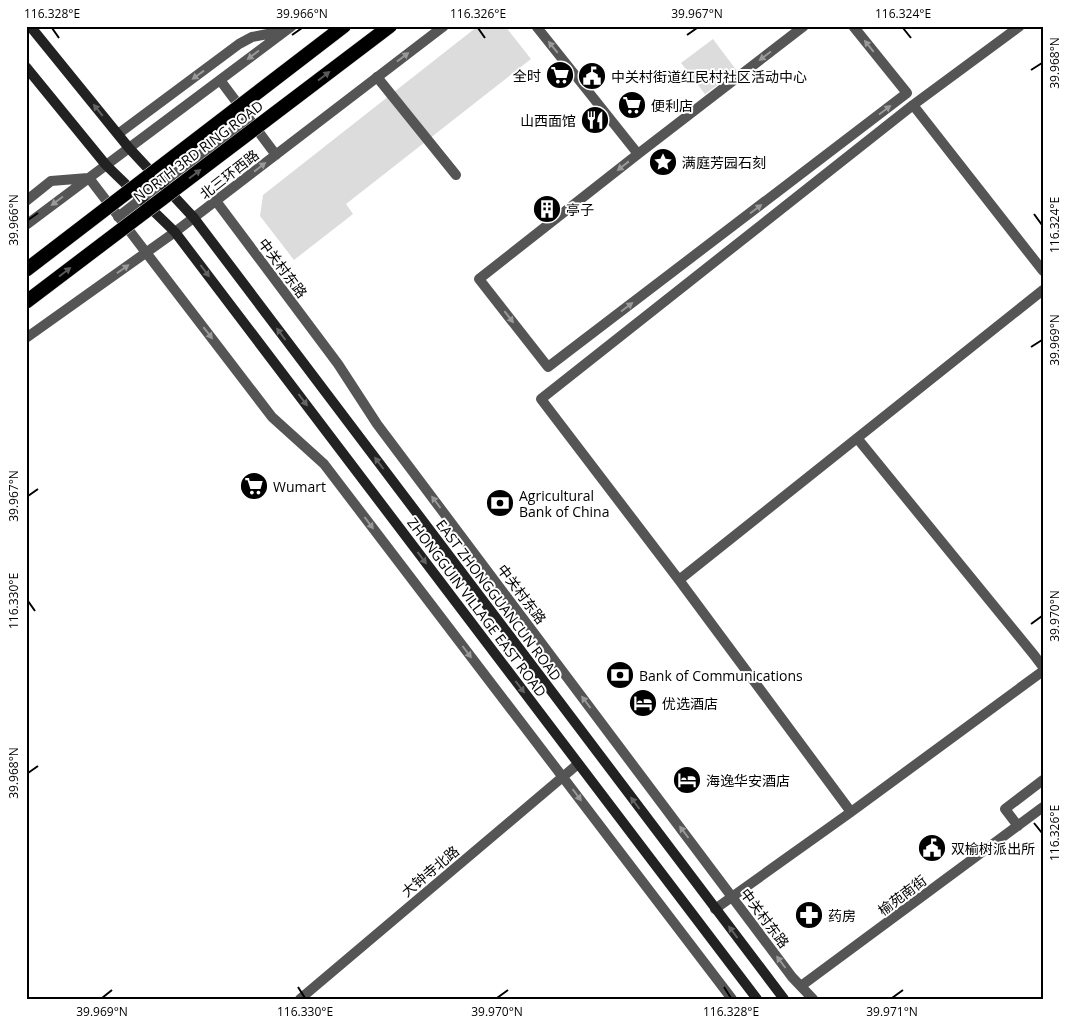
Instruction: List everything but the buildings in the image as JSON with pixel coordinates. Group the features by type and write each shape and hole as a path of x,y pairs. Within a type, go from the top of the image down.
{"highway":[{"name":"NORTH 3RD RING ROAD","path":"26,270 344,26"},
{"name":"NORTH 3RD RING ROAD","path":"26,302 390,26"}],"main road":[{"name":"EAST ZHONGGUANCUN ROAD","path":"30,26 129,148 194,218 784,999"},
{"name":"ZHONGGUIN VILLAGE EAST ROAD","path":"26,67 106,165 175,232 757,999"}],"street":[{"name":"北三环西路","path":"26,338 194,218 444,26"},
{"path":"536,26 638,154"},
{"path":"804,26 479,279 548,367 907,93 853,26"},
{"path":"851,812 679,580 541,399 913,105 1020,26"},
{"path":"118,134 239,44 252,37 289,28"},
{"path":"26,225 289,28"},
{"path":"377,77 456,176"},
{"path":"220,80 276,155"},
{"path":"913,105 1043,271"},
{"path":"118,217 249,118"},
{"path":"26,200 51,181 89,178"},
{"path":"89,178 272,417 324,464 732,999"},
{"name":"中关村东路","path":"216,201 338,364 377,424 792,977 813,999"},
{"path":"679,580 1043,290"},
{"path":"715,909 851,812 1043,669 1034,655 857,438"},
{"name":"大钟寺北路","path":"300,999 578,764"},
{"path":"1018,826 1005,809 1043,780"},
{"name":"榆苑南街","path":"801,986 1043,807"}],"shaded area":[{"path":"478,26 505,26 531,59 346,204 353,214 294,260 260,216 263,195"},
{"path":"713,39 737,71 705,94 681,63"}],"place":[{"name":"全时","path":"560,75"},
{"name":"中关村街道红民村社区活动中心","path":"592,76"},
{"name":"便利店","path":"632,105"},
{"name":"山西面馆","path":"595,120"},
{"name":"满庭芳园石刻","path":"663,162"},
{"name":"亭子","path":"547,209"},
{"name":"Wumart","path":"254,486"},
{"name":"Agricultural Bank of China","path":"500,503"},
{"name":"Bank of Communications","path":"620,675"},
{"name":"优选酒店","path":"643,703"},
{"name":"海逸华安酒店","path":"687,780"},
{"name":"双榆树派出所","path":"932,848"},
{"name":"药房","path":"809,915"}]}
